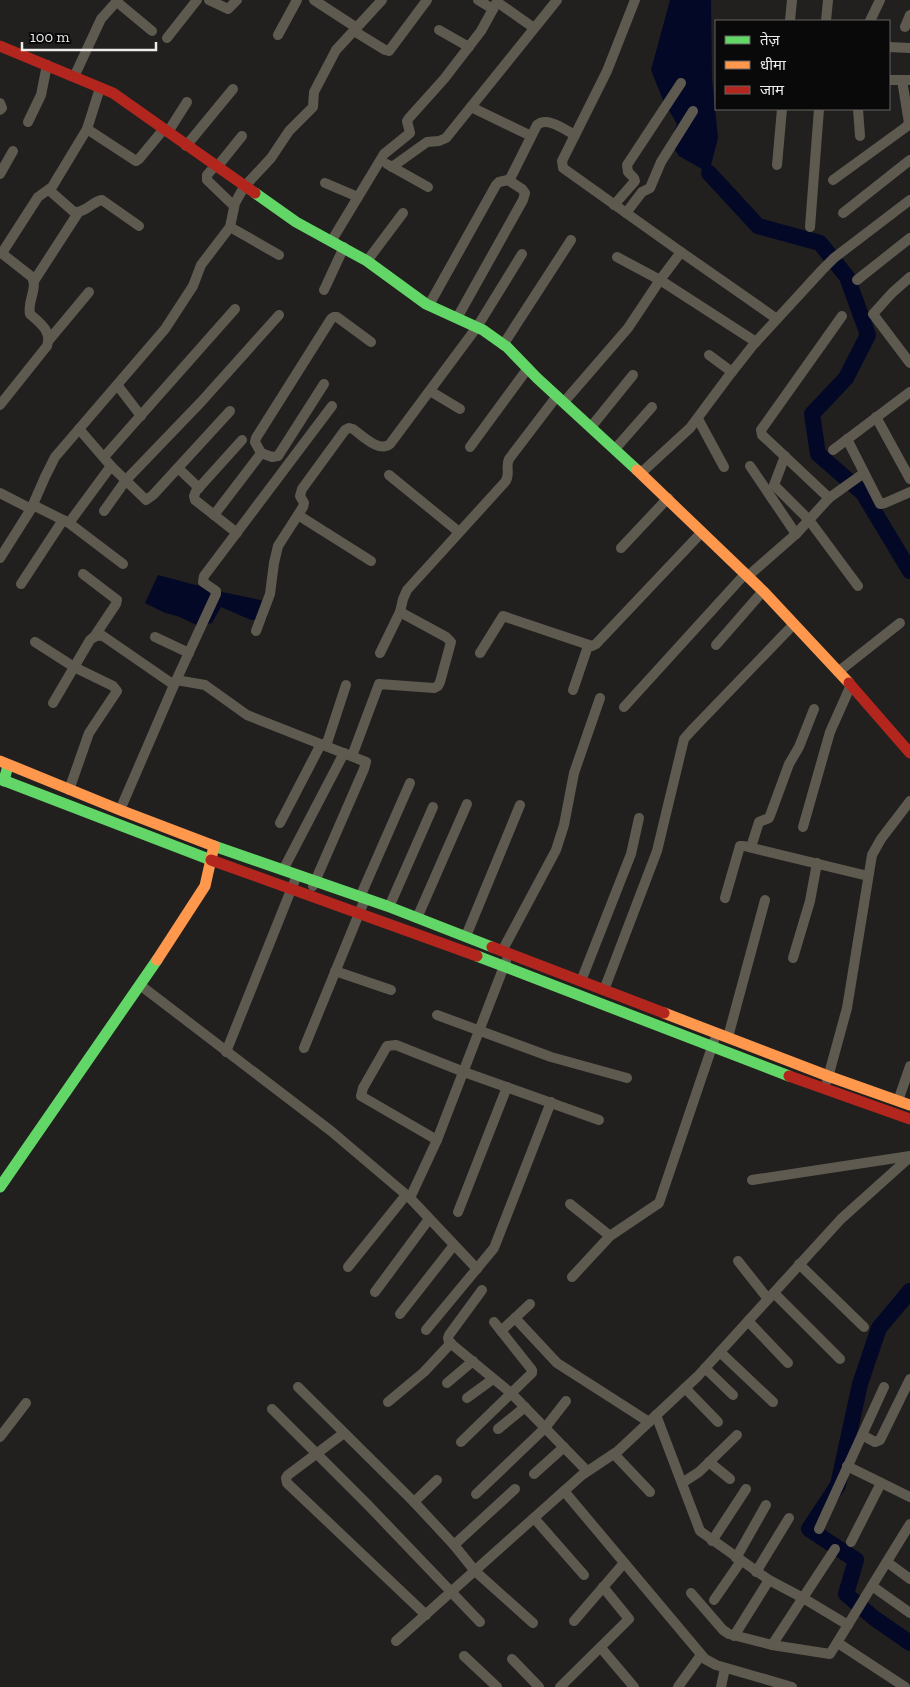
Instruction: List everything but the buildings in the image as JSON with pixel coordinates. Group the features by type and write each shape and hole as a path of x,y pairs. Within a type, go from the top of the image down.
{"main road":[{"path":"0,46 113,93 296,222 332,240 367,261 429,305 476,327 503,344 668,498 763,590 851,685 910,753"},
{"path":"910,1105 828,1076 389,907 214,846 4,763 2,780 211,860 504,966 754,1062 910,1119"},
{"path":"0,1187 140,985 205,886 210,874 214,846"},
{"path":"754,1062 760,1049"}],"street":[{"path":"167,38 197,0"},
{"path":"209,0 228,9 237,0"},
{"path":"278,35 296,0"},
{"path":"314,0 355,30 389,51 427,0"},
{"path":"0,558 32,507 55,457 118,386 165,329 193,286 201,265 230,227 234,206 244,187 271,158 289,131 314,107 314,92 333,55 339,46 382,0"},
{"path":"478,0 496,3 534,28"},
{"path":"392,167 427,142 444,140 557,0"},
{"path":"635,0 607,71 562,161 563,168 777,318"},
{"path":"790,20 792,0"},
{"path":"826,20 828,0"},
{"path":"870,20 880,0"},
{"path":"74,77 102,20 118,1 152,31"},
{"path":"332,240 380,160 388,150 410,133 407,121 409,118 444,79 485,25 496,3"},
{"path":"905,27 910,15"},
{"path":"439,30 468,47"},
{"path":"890,47 910,48"},
{"path":"28,122 41,95 47,65"},
{"path":"833,180 909,123 906,80 890,80"},
{"path":"614,205 635,181 628,172 627,165 681,83"},
{"path":"34,281 32,277 1,253 38,197 49,190 86,129 100,88"},
{"path":"186,146 233,89"},
{"path":"86,129 136,161 166,131 187,102"},
{"path":"0,104 2,108 0,110"},
{"path":"471,107 531,136"},
{"path":"777,165 782,110"},
{"path":"810,227 819,110"},
{"path":"858,110 860,136"},
{"path":"626,213 642,192 650,188 661,162 693,111"},
{"path":"508,180 537,125 547,121 575,135"},
{"path":"234,206 207,180 207,175 242,136"},
{"path":"0,174 13,151"},
{"path":"380,160 428,187"},
{"path":"843,213 910,160"},
{"path":"429,305 496,185 499,182 508,180 522,189 525,193 523,200 457,318"},
{"path":"326,182 358,197"},
{"path":"49,190 70,210 78,213"},
{"path":"49,340 47,331 30,314 34,281 78,213 95,202 102,200 139,226"},
{"path":"641,473 690,428 756,342 822,270 834,258 910,200"},
{"path":"367,261 403,213"},
{"path":"230,227 279,255"},
{"path":"857,280 910,238"},
{"path":"503,344 572,240"},
{"path":"324,290 344,247"},
{"path":"380,653 400,612 407,590 508,479 508,459 560,399 623,334 681,252"},
{"path":"256,631 270,594 275,554 282,538 303,507 304,503 300,493 345,430 353,429 377,446 387,446 476,327 522,254"},
{"path":"617,257 660,280 756,342"},
{"path":"908,282 892,292 873,314 910,363"},
{"path":"0,405 88,292"},
{"path":"104,457 235,309"},
{"path":"104,511 126,480 199,405 279,315"},
{"path":"829,498 762,435 761,430 842,316"},
{"path":"324,384 278,456 272,457 261,453 255,442 256,438 331,319 337,317 371,342"},
{"path":"710,355 732,372"},
{"path":"470,447 528,368"},
{"path":"591,427 632,375"},
{"path":"118,386 141,416"},
{"path":"430,391 460,409"},
{"path":"832,450 909,393"},
{"path":"120,810 188,653 216,594 214,588 203,582 203,579 332,406"},
{"path":"615,449 652,407"},
{"path":"79,429 111,466 146,500 153,495 230,411"},
{"path":"876,417 910,479"},
{"path":"698,419 724,466"},
{"path":"847,439 880,504 885,504 910,492"},
{"path":"237,533 195,500 195,493 242,440"},
{"path":"214,515 261,453"},
{"path":"785,456 774,485 809,520 858,586"},
{"path":"21,584 66,522 111,466"},
{"path":"750,466 796,534"},
{"path":"178,468 199,488"},
{"path":"624,707 746,575 796,534 829,498 864,472"},
{"path":"389,476 459,532"},
{"path":"0,493 66,522 123,564"},
{"path":"620,548 668,498"},
{"path":"298,515 371,561"},
{"path":"480,653 503,616 588,646 596,644 702,532"},
{"path":"53,704 90,640 94,637 117,600 83,574"},
{"path":"716,645 763,590"},
{"path":"283,870 348,754 379,684 434,688 440,682 451,642 446,637 400,612"},
{"path":"838,672 900,623"},
{"path":"604,990 657,851 684,739 794,624"},
{"path":"94,637 103,636 175,683 205,686 247,715 366,762 309,895"},
{"path":"155,637 188,653"},
{"path":"34,642 74,667 113,686 117,691 89,733 69,790"},
{"path":"573,690 588,646"},
{"path":"280,823 324,745 346,685"},
{"path":"803,827 830,732 851,685"},
{"path":"348,1267 408,1197 437,1140 504,966 506,952 556,850 564,825 574,773 600,698"},
{"path":"751,847 759,822 769,818 789,764 799,747 814,709"},
{"path":"304,1048 359,913 362,898 410,782"},
{"path":"826,1089 847,1008 872,855 881,839 905,814 910,801"},
{"path":"417,918 467,804"},
{"path":"466,936 520,805"},
{"path":"389,907 433,807"},
{"path":"580,981 631,854 639,818"},
{"path":"725,898 737,850 740,846 751,847 868,876"},
{"path":"794,958 810,901 817,863"},
{"path":"226,1052 297,875"},
{"path":"728,1037 765,900"},
{"path":"336,971 391,990"},
{"path":"140,985 326,1127 408,1197 477,1269"},
{"path":"437,1015 551,1057 627,1078"},
{"path":"572,1277 610,1236 660,1203 716,1033"},
{"path":"437,1140 361,1096 363,1088 387,1046 391,1044 599,1120"},
{"path":"898,1101 908,1079 910,1066"},
{"path":"458,1212 507,1087"},
{"path":"426,1330 497,1243 551,1102"},
{"path":"752,1180 910,1156"},
{"path":"396,1641 587,1471 614,1454 653,1419 705,1368 841,1219 910,1156"},
{"path":"570,1204 610,1236"},
{"path":"375,1292 429,1219"},
{"path":"400,1314 454,1244"},
{"path":"738,1260 771,1296 840,1359"},
{"path":"800,1264 864,1327"},
{"path":"482,1290 448,1338 451,1343 512,1394 587,1471"},
{"path":"502,1331 530,1304"},
{"path":"515,1318 556,1363 653,1419 682,1483 700,1531 756,1572 848,1625"},
{"path":"748,1321 788,1362"},
{"path":"461,1442 512,1394 529,1376 532,1370 494,1322"},
{"path":"388,1402 424,1372 451,1343"},
{"path":"720,1352 773,1402"},
{"path":"447,1383 473,1361"},
{"path":"705,1368 733,1395"},
{"path":"467,1398 493,1378"},
{"path":"862,1435 876,1442 880,1440 910,1379"},
{"path":"819,1529 884,1387"},
{"path":"298,1388 414,1502 475,1571 533,1623"},
{"path":"685,1388 718,1422"},
{"path":"476,1494 545,1428 566,1401"},
{"path":"0,1437 26,1403"},
{"path":"498,1429 525,1407"},
{"path":"272,1409 368,1505 480,1622"},
{"path":"344,1433 288,1475 286,1478 287,1484 426,1615"},
{"path":"682,1483 699,1472 736,1435"},
{"path":"534,1474 564,1447"},
{"path":"614,1454 650,1492"},
{"path":"709,1462 730,1479"},
{"path":"847,1466 910,1497"},
{"path":"414,1502 437,1480"},
{"path":"851,1542 881,1483"},
{"path":"454,1545 515,1489"},
{"path":"712,1541 746,1489"},
{"path":"564,1492 701,1655 710,1663 792,1687"},
{"path":"714,1600 739,1560 766,1506"},
{"path":"534,1518 584,1576"},
{"path":"756,1572 789,1518"},
{"path":"691,1593 723,1630 734,1636 828,1655 833,1652 910,1524"},
{"path":"772,1645 835,1549"},
{"path":"887,1562 910,1579"},
{"path":"574,1621 624,1563"},
{"path":"734,1636 769,1580"},
{"path":"872,1586 910,1613"},
{"path":"560,1687 629,1619 603,1587"},
{"path":"838,1642 904,1687"},
{"path":"601,1648 634,1687"},
{"path":"678,1687 701,1655"},
{"path":"464,1656 497,1687"},
{"path":"512,1659 539,1687"},
{"path":"722,1687 725,1668"}],"water":[{"path":"670,0 711,0 712,79 718,138 709,173 679,156 670,142 677,124 663,100 651,70"},
{"path":"158,575 265,601 267,619 251,620 221,607 212,623 199,626 165,613 145,603"}],"waterway":[{"path":"709,173 758,226 820,243 847,277 868,335 846,378 812,414 818,454 863,493 910,571"},
{"path":"910,1291 879,1328 860,1384 838,1485 809,1529 856,1560 846,1594 874,1618 910,1643"}],"traffic: fast":[{"path":"255,193 296,222 367,261 426,304 483,330 507,347 537,378 637,470"},
{"path":"4,781 8,765"},
{"path":"0,779 211,860"},
{"path":"214,846 387,906 492,947"},
{"path":"477,956 789,1076"},
{"path":"0,1187 157,960"}],"traffic: slow":[{"path":"637,470 764,592 849,683"},
{"path":"0,761 214,846 205,886 157,960"},
{"path":"664,1013 828,1076 910,1105"}],"traffic: jam":[{"path":"0,46 113,93 255,193"},
{"path":"849,683 910,753"},
{"path":"211,860 477,956"},
{"path":"492,947 664,1013"},
{"path":"789,1076 910,1119"}]}
